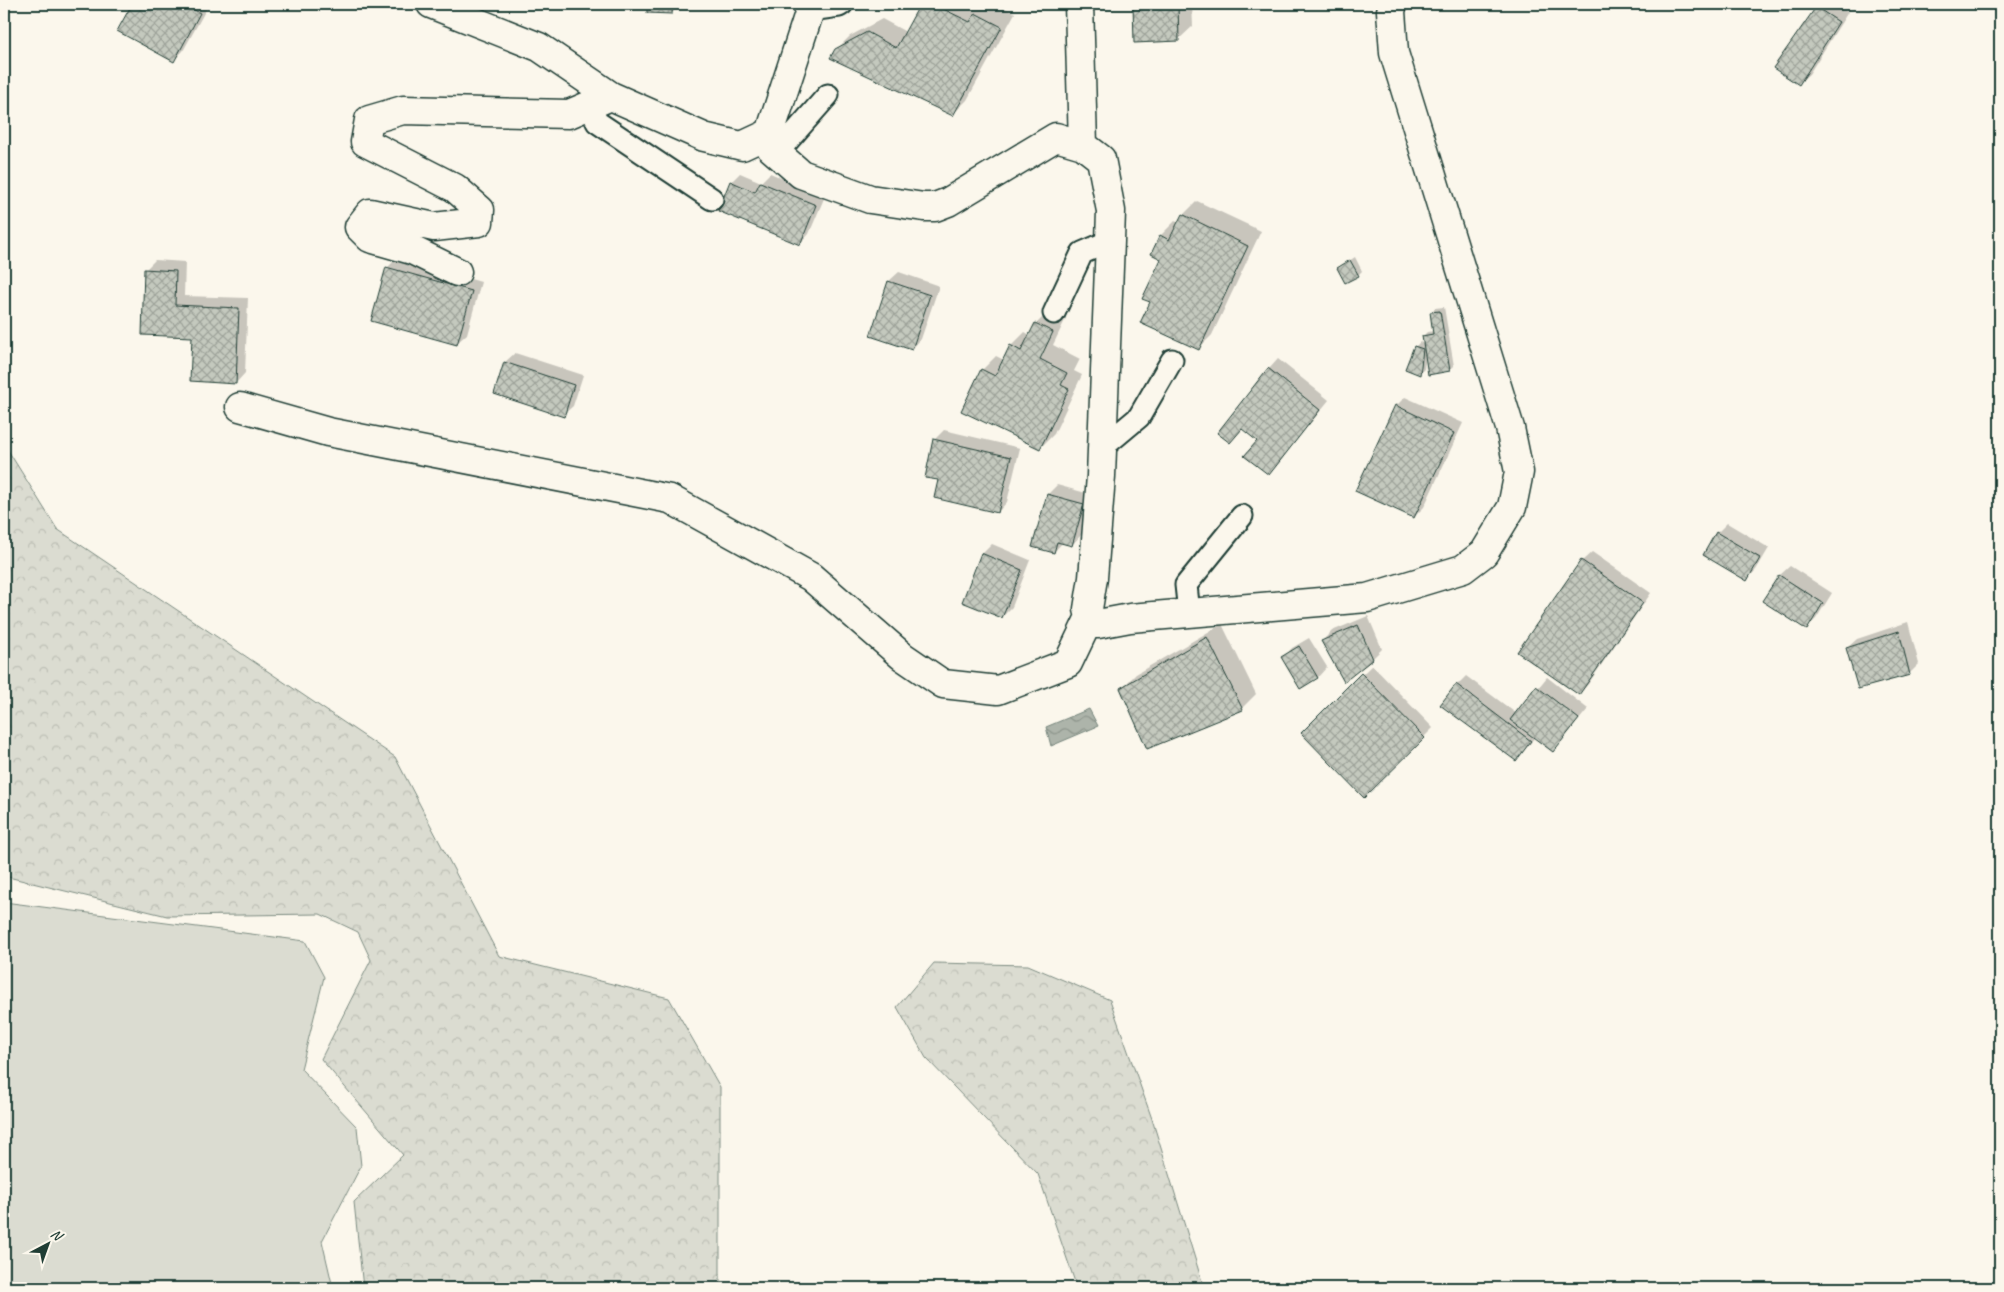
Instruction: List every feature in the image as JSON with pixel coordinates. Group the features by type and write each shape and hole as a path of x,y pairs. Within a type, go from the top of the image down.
{"street":[{"path":"431,4 539,47 601,101 704,137 742,146 774,143"},
{"path":"1079,4 1084,146"},
{"path":"774,143 800,174 861,196 930,207 948,202 1056,137 1084,146 1101,159 1111,211 1102,448 1093,578 1088,609 1090,617 1098,624 1130,618 1366,598 1463,569 1484,553 1512,507 1519,472 1510,428 1394,53 1391,11 1393,4"},
{"path":"774,143 811,7"},
{"path":"457,272 412,250 370,238 360,227 370,213 434,227 479,222 480,210 455,188 365,142 370,120 403,110 569,114 601,101"},
{"path":"240,407 328,432 670,500 811,577 902,656 943,684 998,690 1068,663 1090,617"}],"lane":[{"path":"811,7 840,6 842,4"},
{"path":"774,143 828,95"},
{"path":"601,101 597,122 712,199"},
{"path":"1054,312 1082,253 1110,241"},
{"path":"1102,448 1139,417 1172,360"},
{"path":"1189,613 1186,585 1242,516"}],"green space":[{"path":"4,444 57,529 395,757 499,956 669,998 720,1087 720,1288 363,1288 354,1202 403,1155 321,1059 371,960 358,932 320,914 167,916 4,876"},
{"path":"4,902 305,941 324,977 301,1069 357,1127 361,1166 322,1241 333,1288 4,1288"},
{"path":"934,963 1028,965 1110,1000 1152,1119 1204,1288 1077,1288 1038,1174 926,1058 897,1007"}],"water":[{"path":"1089,709 1098,726 1051,746 1046,727"}],"building":[{"path":"132,4 183,4 200,13 174,62 117,31"},
{"path":"647,4 673,4 672,14 647,13"},
{"path":"920,4 933,4 970,22 975,13 1002,27 953,116 830,58 835,49 867,32 896,48"},
{"path":"1133,4 1178,4 1179,41 1134,43"},
{"path":"1816,7 1839,22 1799,85 1773,68"},
{"path":"730,181 755,192 760,182 816,205 800,245 718,211"},
{"path":"1182,214 1248,246 1199,350 1140,323 1150,302 1142,299 1161,259 1151,254 1160,235 1169,240"},
{"path":"1350,260 1359,276 1345,283 1337,268"},
{"path":"386,267 472,291 457,345 371,321"},
{"path":"144,269 176,271 175,305 239,308 236,384 190,381 192,337 142,335"},
{"path":"888,281 930,295 912,350 870,336"},
{"path":"1440,311 1450,371 1428,375 1422,336 1433,334 1430,312"},
{"path":"1035,323 1053,332 1040,359 1067,373 1061,385 1069,389 1040,449 961,411 981,369 995,376 1010,345 1021,351"},
{"path":"1414,346 1423,349 1420,375 1405,369"},
{"path":"504,362 574,385 564,417 494,394"},
{"path":"1268,368 1320,410 1269,475 1244,456 1257,441 1242,429 1230,443 1217,433"},
{"path":"1395,405 1454,433 1414,518 1355,491"},
{"path":"933,439 1011,457 998,513 934,498 938,480 925,478"},
{"path":"1047,494 1084,504 1072,546 1057,542 1054,553 1032,547"},
{"path":"1716,532 1760,558 1747,581 1703,555"},
{"path":"981,553 1022,570 1002,618 962,602"},
{"path":"1581,560 1643,603 1579,695 1517,652"},
{"path":"1779,575 1823,603 1807,630 1762,601"},
{"path":"1358,625 1373,659 1344,682 1321,641"},
{"path":"1899,631 1910,675 1858,689 1846,648"},
{"path":"1207,637 1243,710 1147,749 1120,688"},
{"path":"1299,646 1318,678 1300,689 1281,657"},
{"path":"1361,673 1425,738 1364,798 1301,733"},
{"path":"1456,684 1531,741 1516,761 1440,705"},
{"path":"1536,686 1579,719 1553,752 1510,720"}]}
